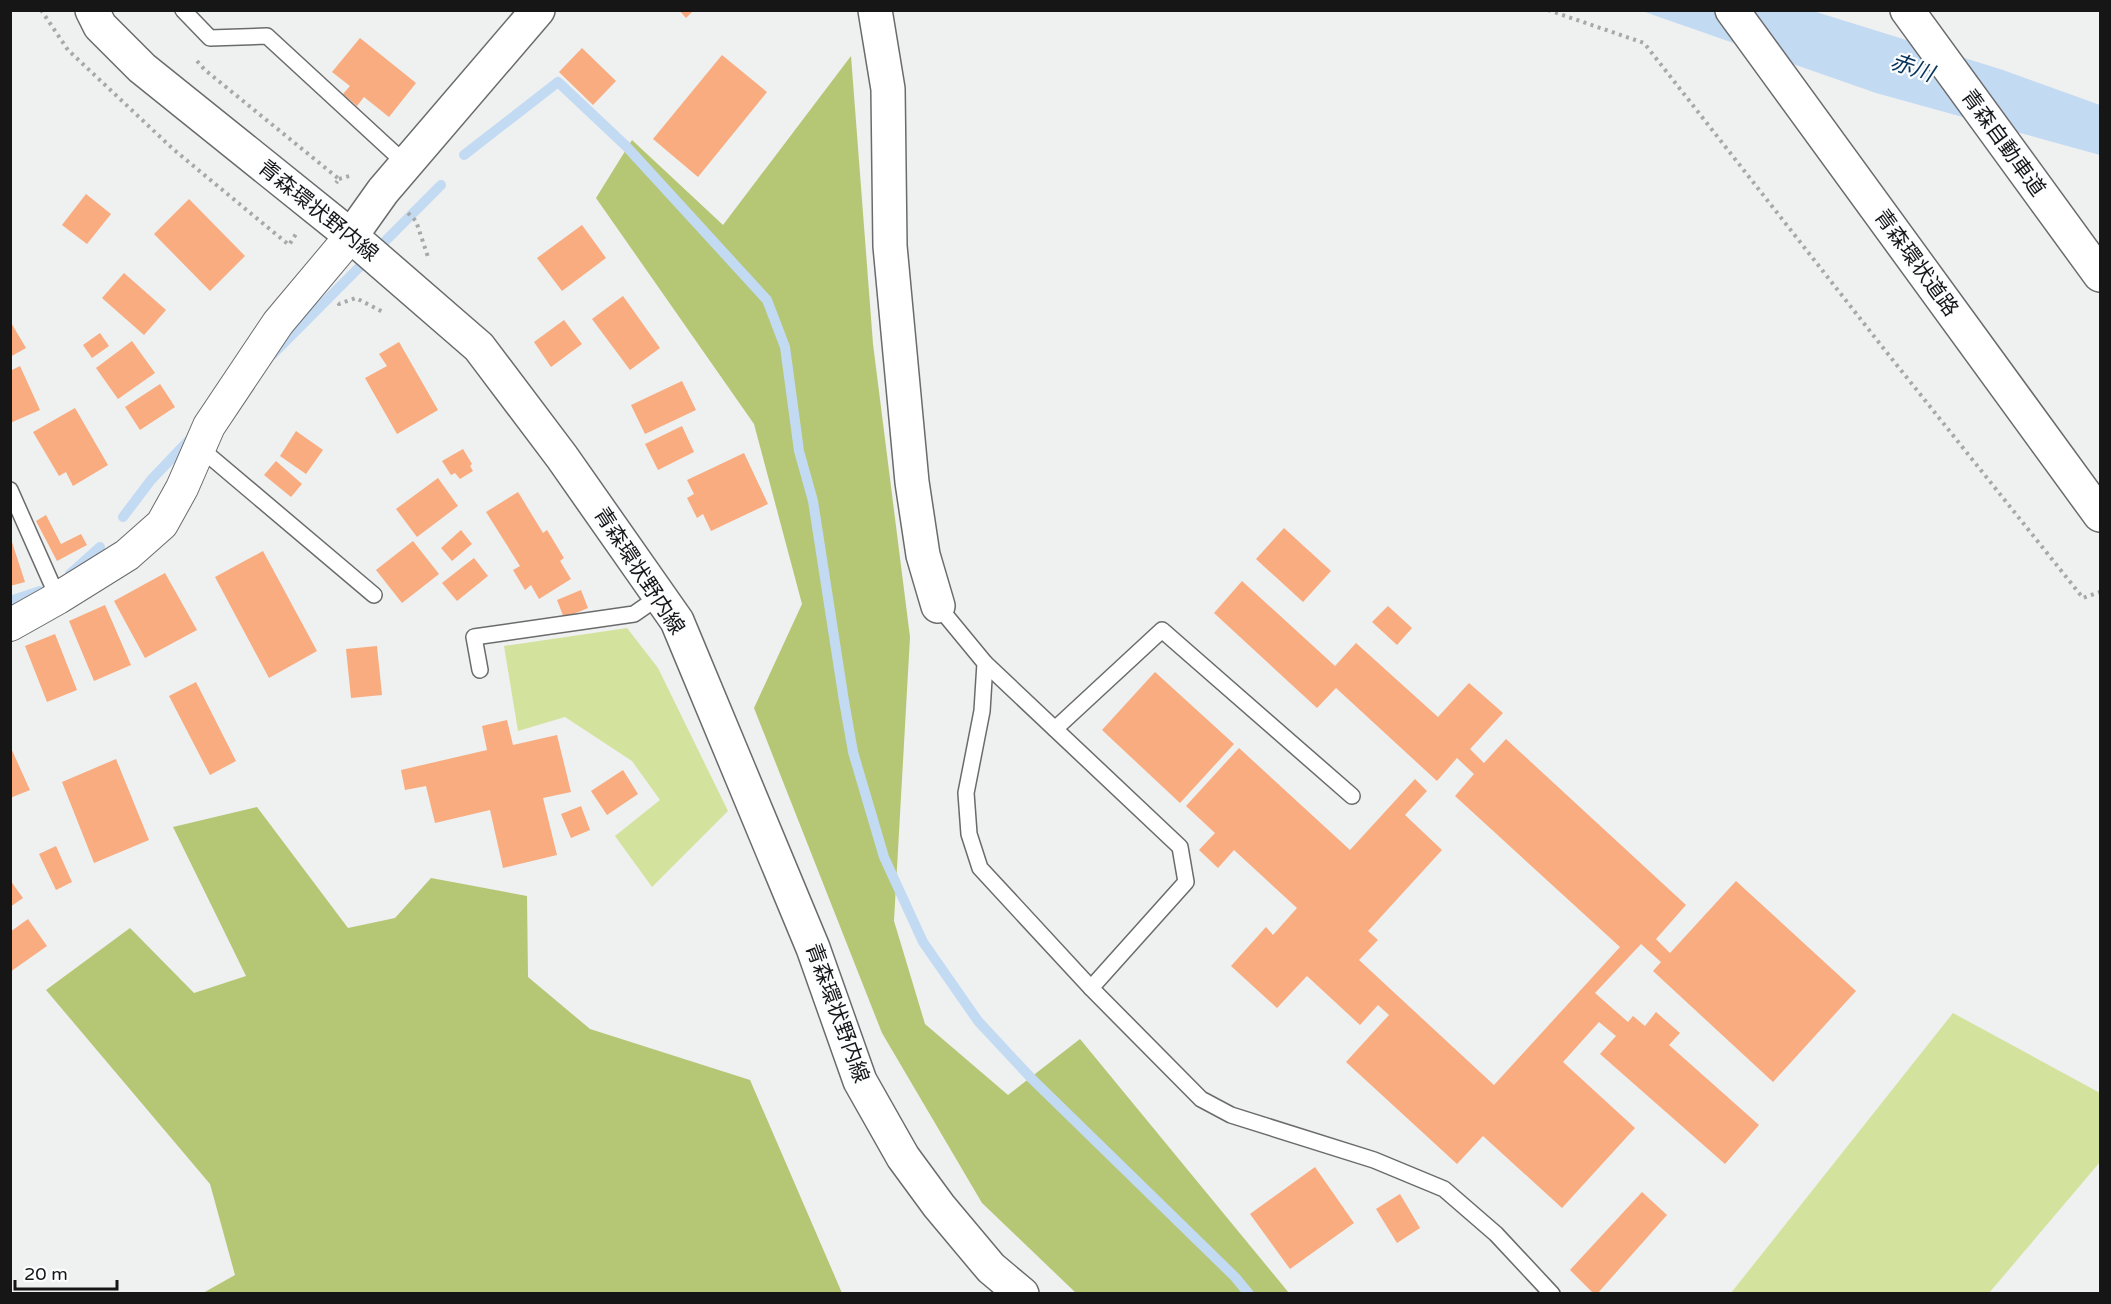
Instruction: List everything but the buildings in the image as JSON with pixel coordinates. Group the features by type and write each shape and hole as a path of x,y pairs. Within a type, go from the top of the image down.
{"main road":[{"name":"青森環状野内線","path":"92,10 100,26 142,68 351,236 479,347 562,457 677,621 813,948 860,1081 903,1156 939,1206 991,1268 1022,1293"},
{"path":"351,236 383,191 537,10"},
{"path":"875,10 888,89 891,246 912,482 923,555 938,606"},
{"name":"青森環状道路","path":"1732,10 2100,515"},
{"name":"青森自動車道","path":"1907,10 2100,275"}],"street":[{"path":"10,625 127,555 162,524 182,488 209,426 278,323 351,236"}],"lane":[{"path":"183,10 210,38 267,36 406,164"},
{"path":"200,448 374,595"},
{"path":"10,490 58,598"},
{"path":"480,670 474,637 634,614 660,597"},
{"path":"938,606 985,663 1180,847 1186,882 1091,988"},
{"path":"1055,729 1162,630 1352,796"},
{"path":"985,663 982,711 966,793 969,834 980,868 1091,988 1201,1099 1231,1115 1374,1160 1444,1189 1496,1234 1552,1293"}],"path":[{"path":"41,10 68,50 173,149 289,245 339,179 205,70 190,53"},
{"path":"1548,10 1644,43 1876,340 2083,598 2100,592"}],"green space":[{"path":"851,56 873,344 910,637 894,921 925,1024 1008,1095 1080,1039 1289,1293 1076,1293 982,1203 882,1033 754,708 802,604 754,424 596,198 632,140 723,225"},
{"path":"627,628 658,668 728,811 652,887 615,836 660,800 632,761 565,717 518,731 504,646"},
{"path":"257,807 348,928 395,918 431,878 527,896 528,977 590,1029 750,1080 842,1293 203,1293 235,1275 210,1184 46,990 130,928 194,993 246,976 173,827"},
{"path":"1953,1013 2100,1093 2100,1162 1989,1293 1731,1293"}],"water":[{"name":"赤川","path":"1642,11 1813,11 2003,70 2100,105 2100,155 1876,93"}],"waterway":[{"path":"464,155 558,82 626,146 767,300 785,347 799,451 813,501 853,752 884,857 923,942 978,1021 1032,1079 1235,1277 1249,1294"},
{"path":"272,355 441,185"},
{"path":"123,517 151,480 192,437"},
{"path":"70,574 100,547"},
{"path":"10,601 40,591"}]}
